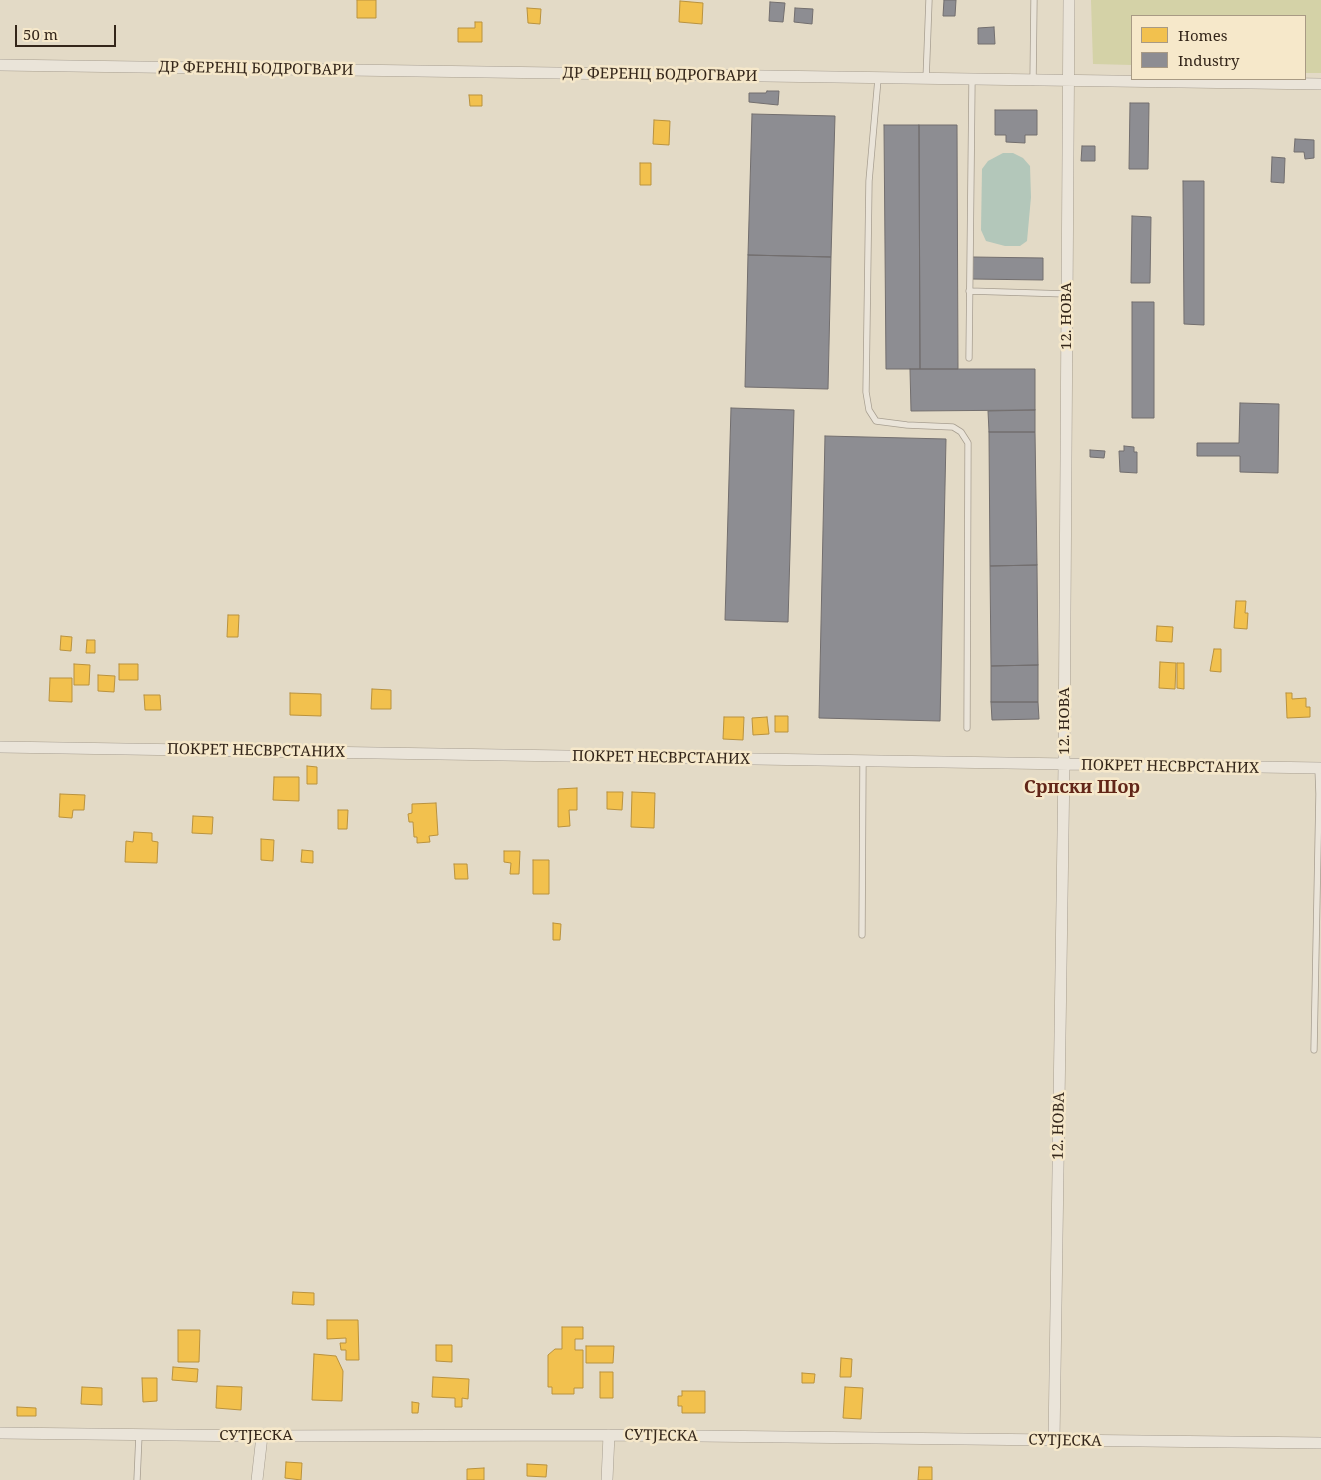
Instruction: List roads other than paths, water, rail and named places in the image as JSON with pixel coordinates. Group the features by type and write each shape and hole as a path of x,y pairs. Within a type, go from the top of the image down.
{"street":[{"name":"12. НОВА","path":"1054,1442 1064,766 1069,0"},
{"name":"ДР ФЕРЕНЦ БОДРОГВАРИ","path":"0,65 1032,82 1321,84"},
{"name":"ПОКРЕТ НЕСВРСТАНИХ","path":"0,747 1064,766 1319,768"},
{"name":"СУТЈЕСКА","path":"0,1433 262,1436 609,1435 1054,1442 1321,1443"},
{"path":"607,1480 609,1435"},
{"path":"257,1480 262,1436"}],"lane":[{"path":"926,80 929,0"},
{"path":"1032,82 1034,0"},
{"path":"878,79 869,181 866,392 869,410 876,421 906,425 953,427 961,432 968,443 967,728"},
{"path":"969,358 972,81"},
{"path":"969,291 1067,294"},
{"path":"862,934 863,761"},
{"path":"1314,1050 1319,768"},
{"path":"137,1480 139,1435"}],"district":[{"name":"Српски Шор","path":"1082,788"}]}
